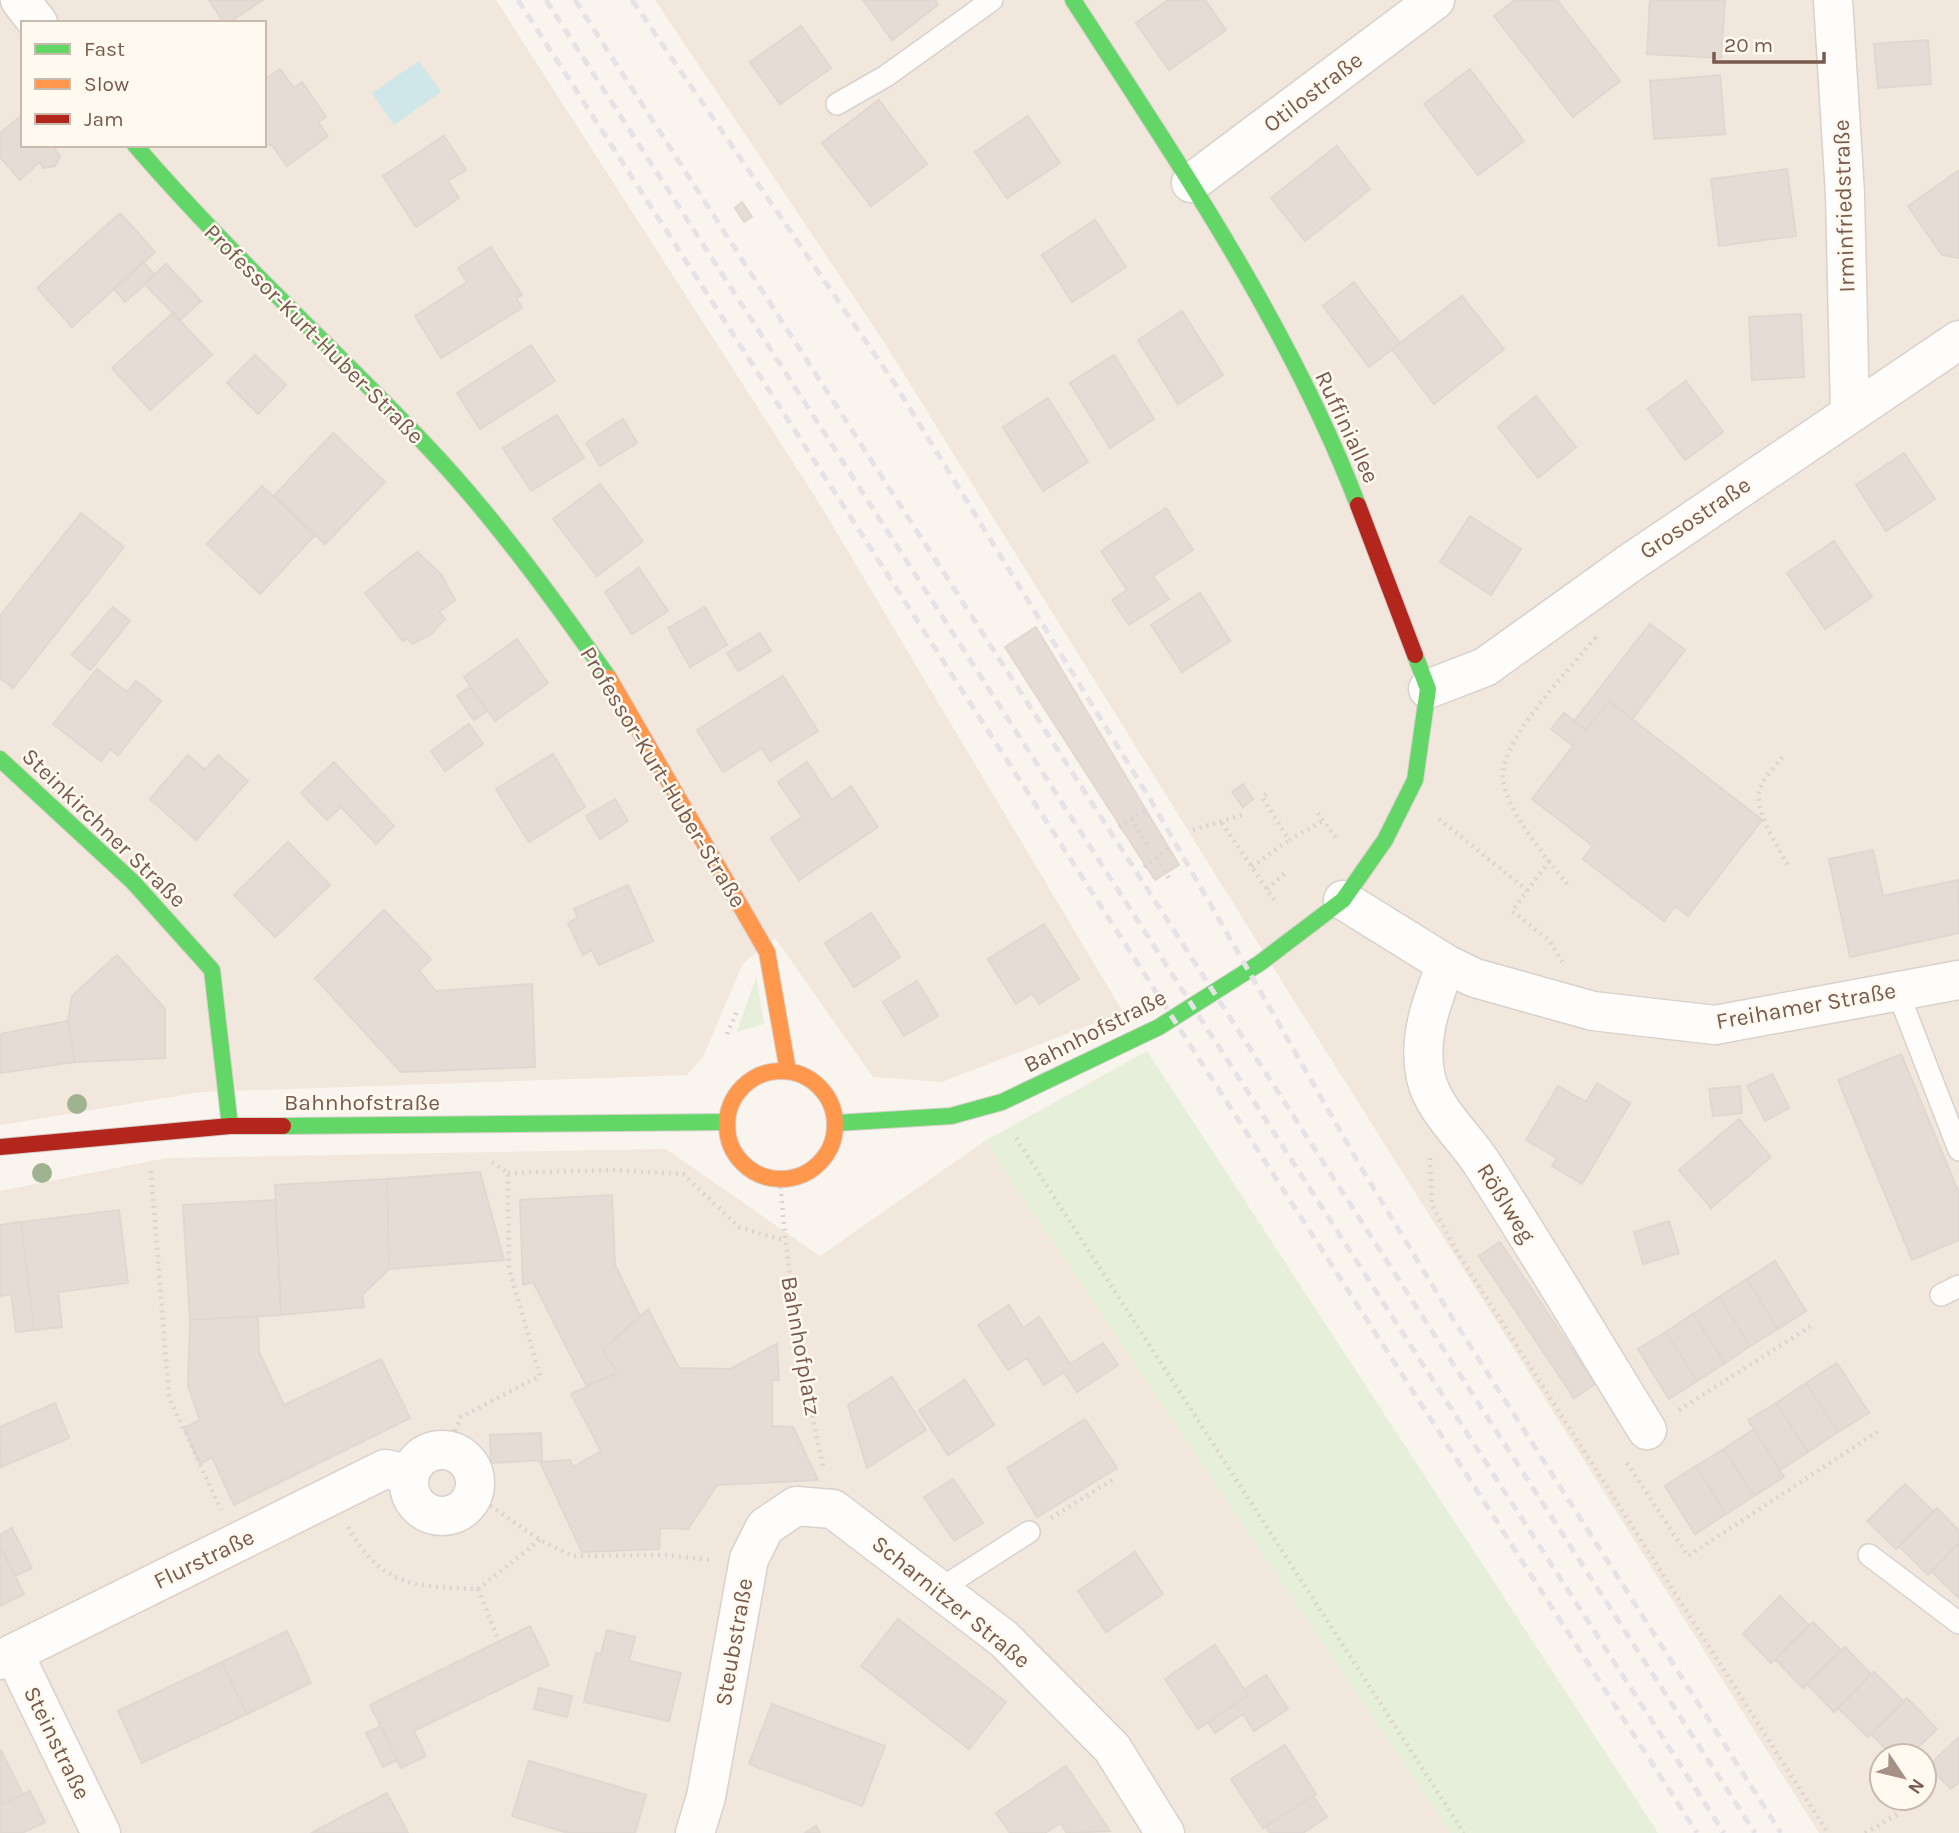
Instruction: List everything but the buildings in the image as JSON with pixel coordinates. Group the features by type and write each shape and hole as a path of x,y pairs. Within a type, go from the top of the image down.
{"street":[{"path":"20,0 36,21"},
{"name":"Ruffiniallee","path":"1073,0 1191,183 1276,332 1344,469 1429,689 1415,780 1385,840 1343,900"},
{"name":"Otilostraße","path":"1191,183 1435,0"},
{"name":"Irminfriedstraße","path":"1833,0 1845,194 1850,412"},
{"name":"Professor-Kurt-Huber-Straße","path":"137,147 202,222 447,468 550,597 608,677 767,952 788,1071"},
{"name":"Grosostraße","path":"1429,689 1485,667 1850,412 1959,340"},
{"name":"Steinkirchner Straße","path":"0,760 133,882 212,970 230,1126"},
{"name":"Bahnhofstraße","path":"836,1123 951,1116 1002,1102 1159,1027 1260,963 1343,900"},
{"name":"Freihamer Straße","path":"1343,900 1446,964 1475,978 1593,1011 1715,1025 1959,980"},
{"name":"Rößlweg","path":"1446,964 1427,1014 1423,1056 1426,1080 1435,1099 1480,1160 1647,1430"},
{"path":"788,1071 806,1076 821,1088 832,1104 836,1123 830,1149 814,1170 798,1178 780,1180 759,1176 741,1163 730,1144 726,1122 730,1105 739,1090 762,1075 788,1071"},
{"name":"Bahnhofstraße","path":"0,1147 230,1126 726,1122"},
{"path":"446,1450 463,1458 470,1466 474,1475 473,1494 459,1512 437,1516 427,1513 411,1497 410,1474 424,1456 446,1450"},
{"name":"Flurstraße","path":"7,1657 332,1498 384,1469 410,1474"},
{"name":"Steubstraße","path":"695,1833 706,1797 749,1559 765,1527 796,1506 834,1509"},
{"name":"Scharnitzer Straße","path":"834,1509 1004,1639 1112,1748 1165,1833"},
{"name":"Steinstraße","path":"7,1657 101,1833"}],"lane":[{"path":"837,104 886,76 992,0"},
{"path":"1897,990 1959,1150"},
{"path":"940,1589 1029,1532"},
{"path":"1868,1555 1959,1623"}],"path":[{"path":"1567,884 1516,815 1503,776 1512,741 1595,638"},
{"path":"1782,757 1760,788 1759,803 1769,831 1788,865"},
{"path":"1266,794 1262,797 1289,840"},
{"path":"1408,794 1528,891"},
{"path":"1119,827 1148,808"},
{"path":"1193,830 1242,815"},
{"path":"1131,819 1149,847"},
{"path":"1252,867 1289,840 1323,821"},
{"path":"1223,823 1278,906"},
{"path":"1144,867 1170,847"},
{"path":"1157,858 1171,881"},
{"path":"1529,925 1512,911 1549,861"},
{"path":"1267,889 1285,873"},
{"path":"468,1124 468,1146 508,1173 612,1170 683,1174 739,1227 785,1241"},
{"path":"1014,1138 1464,1833"},
{"path":"1430,1170 1432,1205 1457,1252 1828,1833"},
{"path":"446,1450 461,1417 540,1376 509,1268 508,1173"},
{"name":"Bahnhofplatz","path":"780,1180 785,1241 808,1397 834,1509"},
{"path":"154,1208 169,1397 236,1543"},
{"path":"1814,1324 1618,1449 1688,1556 1880,1430"},
{"path":"1029,1532 1112,1480"},
{"path":"473,1494 540,1540 573,1556 666,1555 722,1561 749,1559"},
{"path":"332,1498 361,1550 386,1574 414,1584 478,1589 540,1540"},
{"path":"478,1589 499,1641"},
{"path":"1865,1833 1898,1814"}],"shaded area":[{"path":"0,0 496,0 819,503 1123,1012 942,1082 873,1077 775,938 743,963 703,1057 687,1075 202,1092 0,1125"},
{"path":"655,0 1959,0 1959,1833 1819,1833 1288,991 882,339"},
{"path":"985,1141 1450,1833 0,1833 0,1191 166,1158 666,1149 820,1256"}],"green space":[{"path":"756,977 764,1024 737,1032"},
{"path":"1147,1051 1658,1833 1450,1833 985,1141"}],"water":[{"path":"419,61 441,92 394,125 372,93"}],"railway":[{"path":"518,0 1697,1833"},
{"path":"546,0 1724,1833"},
{"path":"575,0 1755,1833"},
{"path":"632,0 893,381 1150,799 1362,1169 1448,1311 1781,1833"}],"traffic: fast":[{"path":"1073,0 1229,245 1299,373 1358,505"},
{"path":"137,147 204,222 448,469 520,556 609,678"},
{"path":"836,1123 951,1116 1002,1102 1159,1027 1260,963 1343,900 1385,840 1415,780 1428,689 1415,655"},
{"path":"0,759 133,882 212,970 230,1126"},
{"path":"283,1126 726,1122"}],"traffic: slow":[{"path":"609,678 767,952 788,1071"},
{"path":"781,1071 802,1075 819,1087 831,1104 835,1125 831,1146 819,1163 802,1175 781,1179 760,1175 743,1163 731,1146 727,1125 731,1104 743,1087 760,1075 781,1071"}],"traffic: jam":[{"path":"1358,505 1415,655"},
{"path":"0,1147 230,1126 283,1126"}]}
